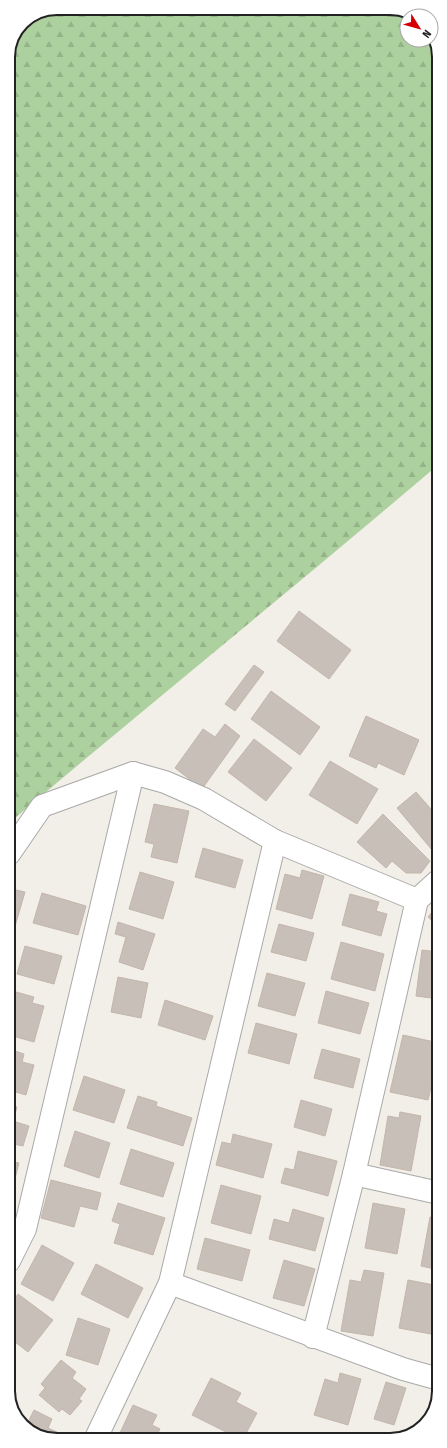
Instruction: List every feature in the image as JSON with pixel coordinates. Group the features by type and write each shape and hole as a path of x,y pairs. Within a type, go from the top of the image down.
{"street":[{"path":"17,1226 133,773"},
{"path":"15,845 42,806 133,773 166,782 204,799 275,841 417,900"},
{"path":"98,1433 170,1283 275,841"},
{"path":"314,1337 354,1174 417,900 432,886"},
{"path":"354,1174 432,1191"},
{"path":"170,1283 403,1369 432,1377"}],"green space":[{"path":"57,15 393,15 399,16 399,48 431,48 432,470 15,818 15,57 18,41 22,34 27,27 41,18"}],"building":[{"path":"299,611 351,650 329,679 277,641"},
{"path":"254,665 264,672 235,711 225,704"},
{"path":"271,691 320,727 300,755 251,719"},
{"path":"366,716 419,740 404,775 378,763 376,768 349,756"},
{"path":"225,724 240,736 202,789 175,768 203,729 215,737"},
{"path":"254,739 292,768 266,801 228,772"},
{"path":"330,761 378,789 357,824 309,795"},
{"path":"416,792 432,810 432,850 397,808"},
{"path":"154,804 189,811 177,863 151,857 154,844 145,842"},
{"path":"383,814 430,861 421,873 406,873 392,861 386,868 357,842"},
{"path":"203,848 243,860 235,888 195,877"},
{"path":"302,870 324,876 312,919 276,909 285,874 300,878"},
{"path":"140,872 174,882 163,919 129,909"},
{"path":"15,890 25,892 15,926"},
{"path":"42,893 86,906 78,935 33,923"},
{"path":"350,894 379,902 376,911 387,914 381,936 342,925"},
{"path":"432,912 432,921 428,917"},
{"path":"118,922 155,934 143,970 119,962 126,937 115,934"},
{"path":"279,924 314,933 306,961 271,952"},
{"path":"341,942 384,954 375,991 331,979"},
{"path":"25,946 62,956 54,984 17,974"},
{"path":"422,950 432,951 432,998 416,996"},
{"path":"267,973 305,983 295,1016 258,1006"},
{"path":"118,977 148,983 141,1018 111,1012"},
{"path":"326,991 369,1003 360,1034 318,1023"},
{"path":"16,992 34,997 32,1003 44,1006 34,1042 15,1037"},
{"path":"165,1000 213,1016 205,1040 158,1025"},
{"path":"256,1023 297,1034 289,1064 248,1053"},
{"path":"403,1035 432,1041 432,1083 428,1100 390,1092"},
{"path":"322,1049 360,1059 353,1088 314,1078"},
{"path":"15,1051 24,1054 22,1062 34,1065 26,1095 15,1092"},
{"path":"84,1076 125,1090 114,1123 73,1110"},
{"path":"138,1096 157,1102 156,1106 192,1118 183,1146 127,1128"},
{"path":"301,1100 332,1109 325,1136 294,1127"},
{"path":"400,1112 421,1116 411,1171 380,1165 388,1116 399,1118"},
{"path":"15,1122 29,1126 23,1146 15,1144"},
{"path":"75,1131 110,1143 99,1178 64,1166"},
{"path":"233,1134 272,1144 263,1178 216,1165 222,1142 231,1144"},
{"path":"131,1149 174,1163 163,1197 120,1184"},
{"path":"298,1151 337,1161 328,1196 281,1183 285,1168 294,1170"},
{"path":"15,1162 19,1163 15,1178"},
{"path":"51,1180 101,1193 97,1210 80,1206 74,1227 41,1218"},
{"path":"221,1185 261,1196 251,1234 211,1223"},
{"path":"118,1203 165,1218 153,1255 114,1243 120,1224 112,1221"},
{"path":"373,1203 405,1209 397,1254 365,1248"},
{"path":"293,1209 324,1218 315,1251 269,1239 274,1219 289,1223"},
{"path":"430,1217 432,1217 432,1268 421,1266"},
{"path":"205,1238 250,1250 242,1281 197,1269"},
{"path":"42,1245 74,1263 53,1301 21,1284"},
{"path":"284,1260 315,1269 304,1306 273,1298"},
{"path":"96,1264 143,1288 128,1318 81,1294"},
{"path":"364,1270 384,1273 373,1336 341,1331 350,1280 361,1282"},
{"path":"408,1280 432,1285 432,1334 399,1328"},
{"path":"18,1294 53,1320 28,1352 15,1342 15,1298"},
{"path":"78,1318 110,1329 98,1365 66,1355"},
{"path":"61,1360 76,1372 72,1378 86,1389 79,1399 82,1401 70,1415 62,1409 59,1412 39,1395 45,1388 41,1384"},
{"path":"340,1373 361,1379 348,1425 314,1415 325,1379 338,1383"},
{"path":"211,1378 241,1393 236,1402 257,1413 246,1433 228,1433 192,1415"},
{"path":"386,1382 406,1388 394,1425 374,1419"},
{"path":"133,1405 157,1415 152,1425 160,1429 158,1433 120,1433"},
{"path":"34,1410 52,1419 48,1428 59,1433 43,1431 28,1422"}]}
